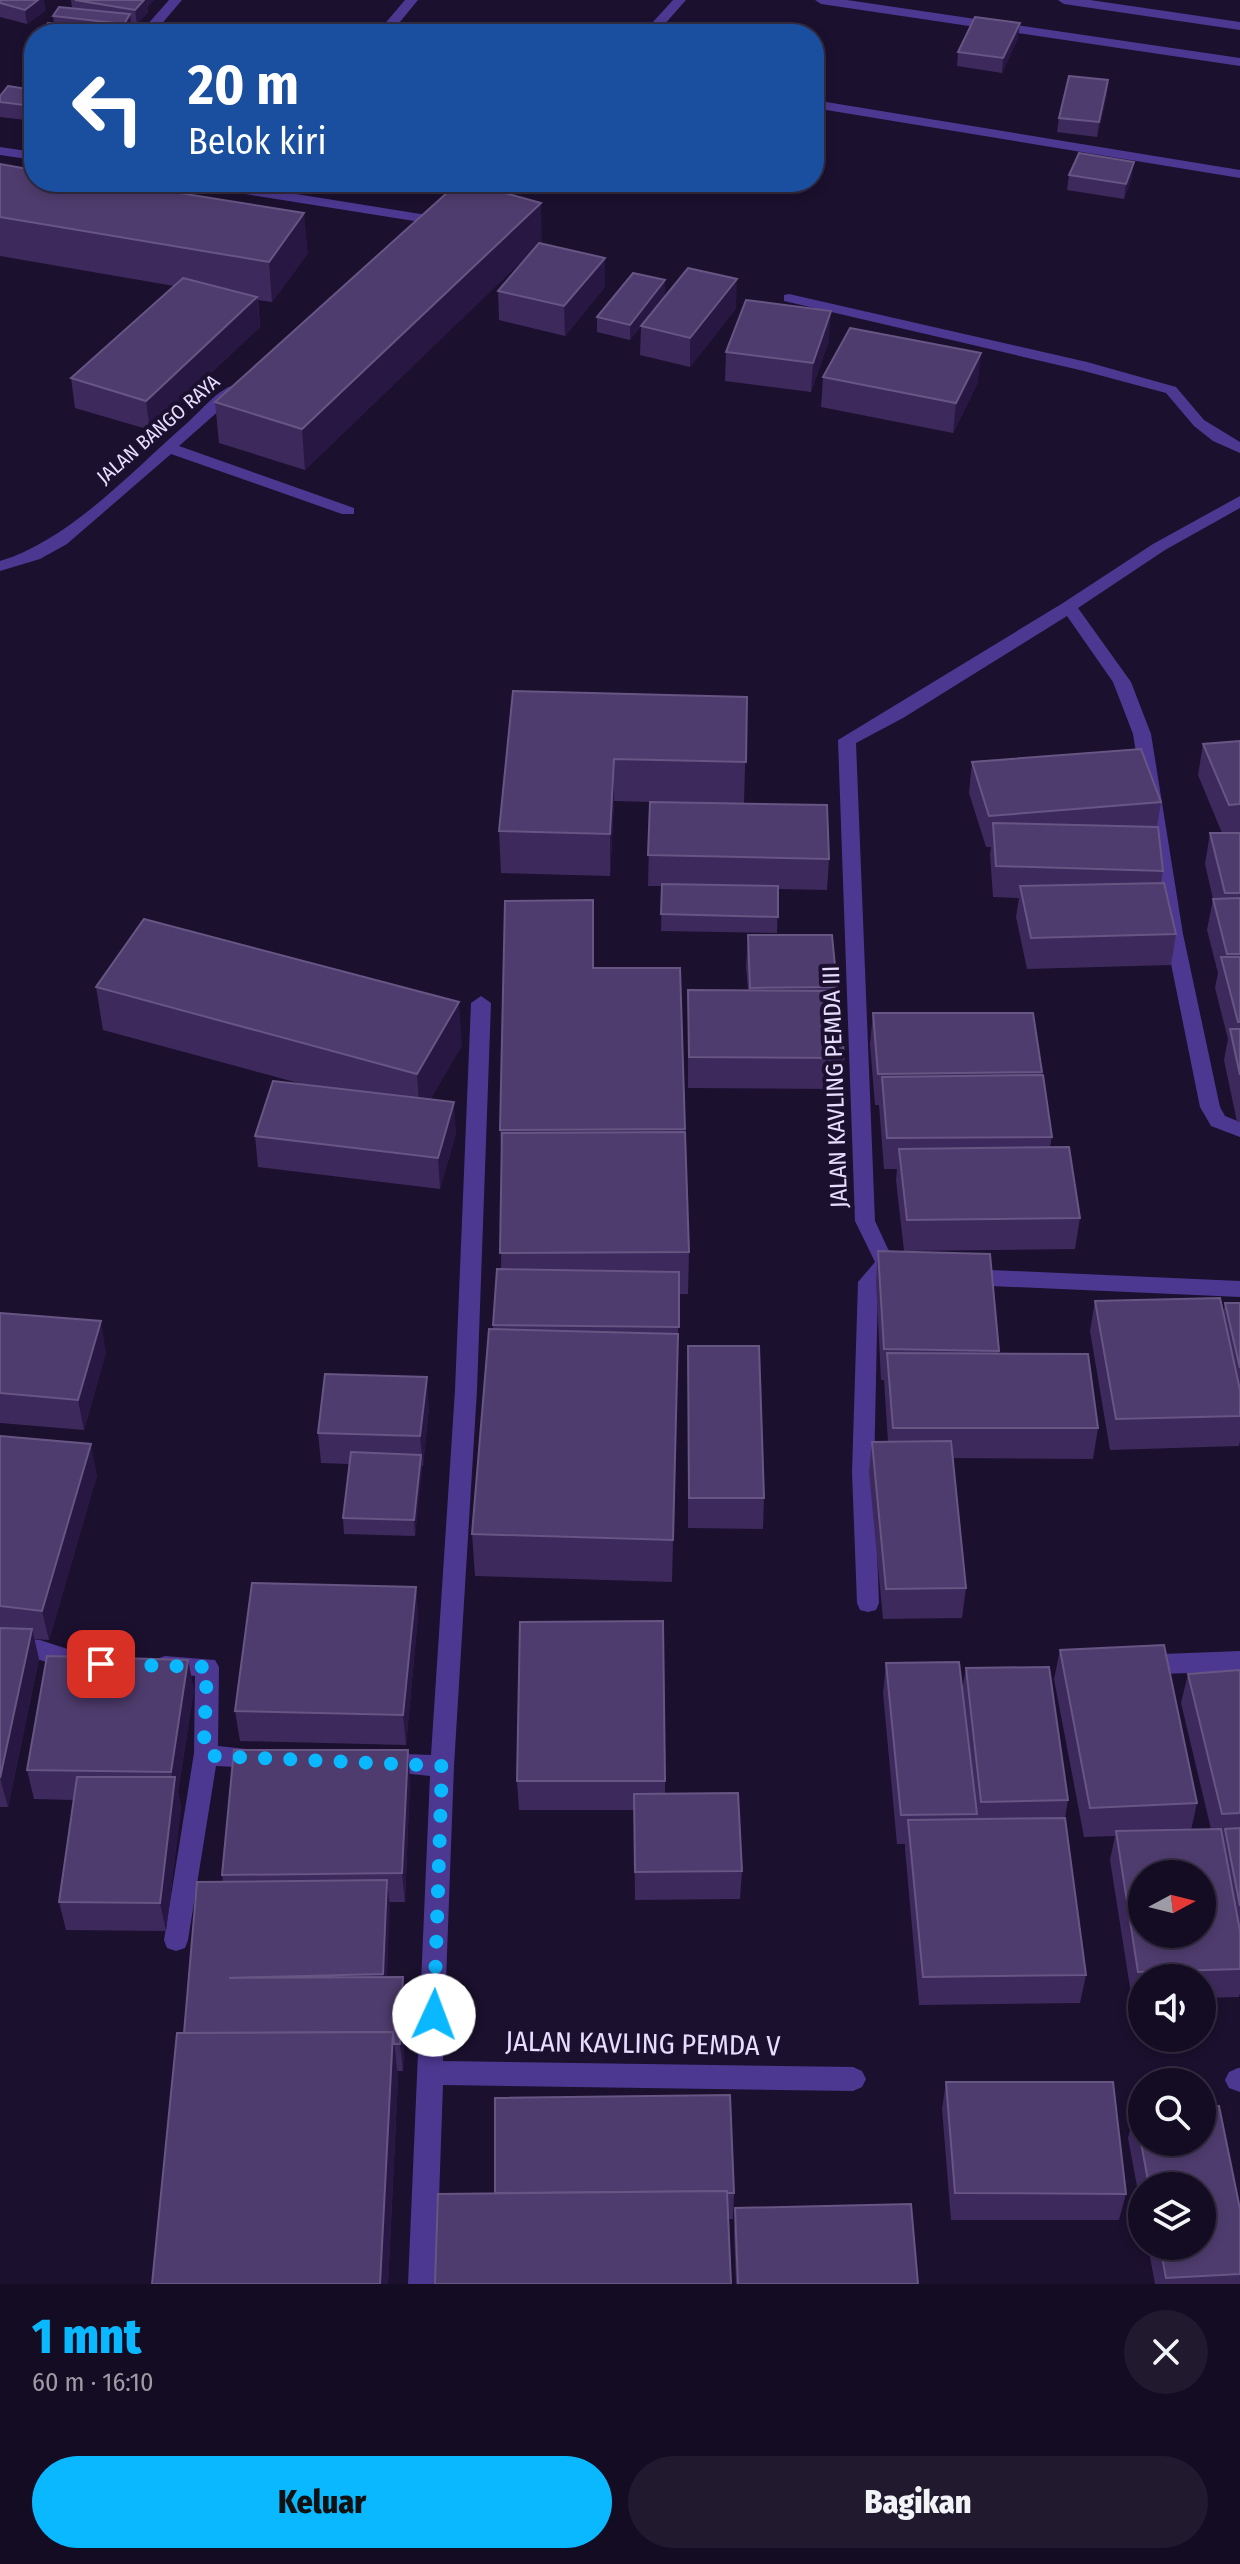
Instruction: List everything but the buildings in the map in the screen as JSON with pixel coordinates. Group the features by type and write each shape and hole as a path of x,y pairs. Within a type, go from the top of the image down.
{"street":[{"path":"155,24 176,0"},
{"path":"392,24 412,0"},
{"path":"658,24 680,0"},
{"path":"821,0 1240,62"},
{"path":"1064,0 1240,26"},
{"path":"824,106 1240,174"},
{"path":"0,151 24,155"},
{"path":"283,192 433,220"},
{"path":"789,298 1087,367 1171,390 1209,431 1240,448"},
{"name":"JALAN BANGO RAYA","path":"0,566 34,556 61,541 252,375"},
{"path":"167,447 348,511"},
{"path":"1240,501 1159,547 1069,607 1122,682 1142,734 1174,934 1210,1107 1218,1121 1240,1130"},
{"name":"JALAN KAVLING PEMDA III","path":"887,1263 873,1242 865,1221 847,740 910,706 1069,607"},
{"path":"422,2284 442,1766 466,1390 481,1003"},
{"path":"868,1603 863,1472 868,1282 887,1263 898,1271 921,1274"},
{"path":"951,1276 1240,1289"},
{"path":"0,1646 40,1650 75,1663 104,1664"},
{"path":"1162,1664 1240,1661"},
{"path":"148,1666 207,1667 206,1753 176,1940"},
{"path":"206,1753 275,1759"},
{"path":"366,1763 442,1766"},
{"name":"JALAN KAVLING PEMDA V","path":"432,2073 853,2079"}],"route":[{"path":"101,1664 207,1667 204,1744 206,1753 214,1756 442,1766 434,2015"}]}
